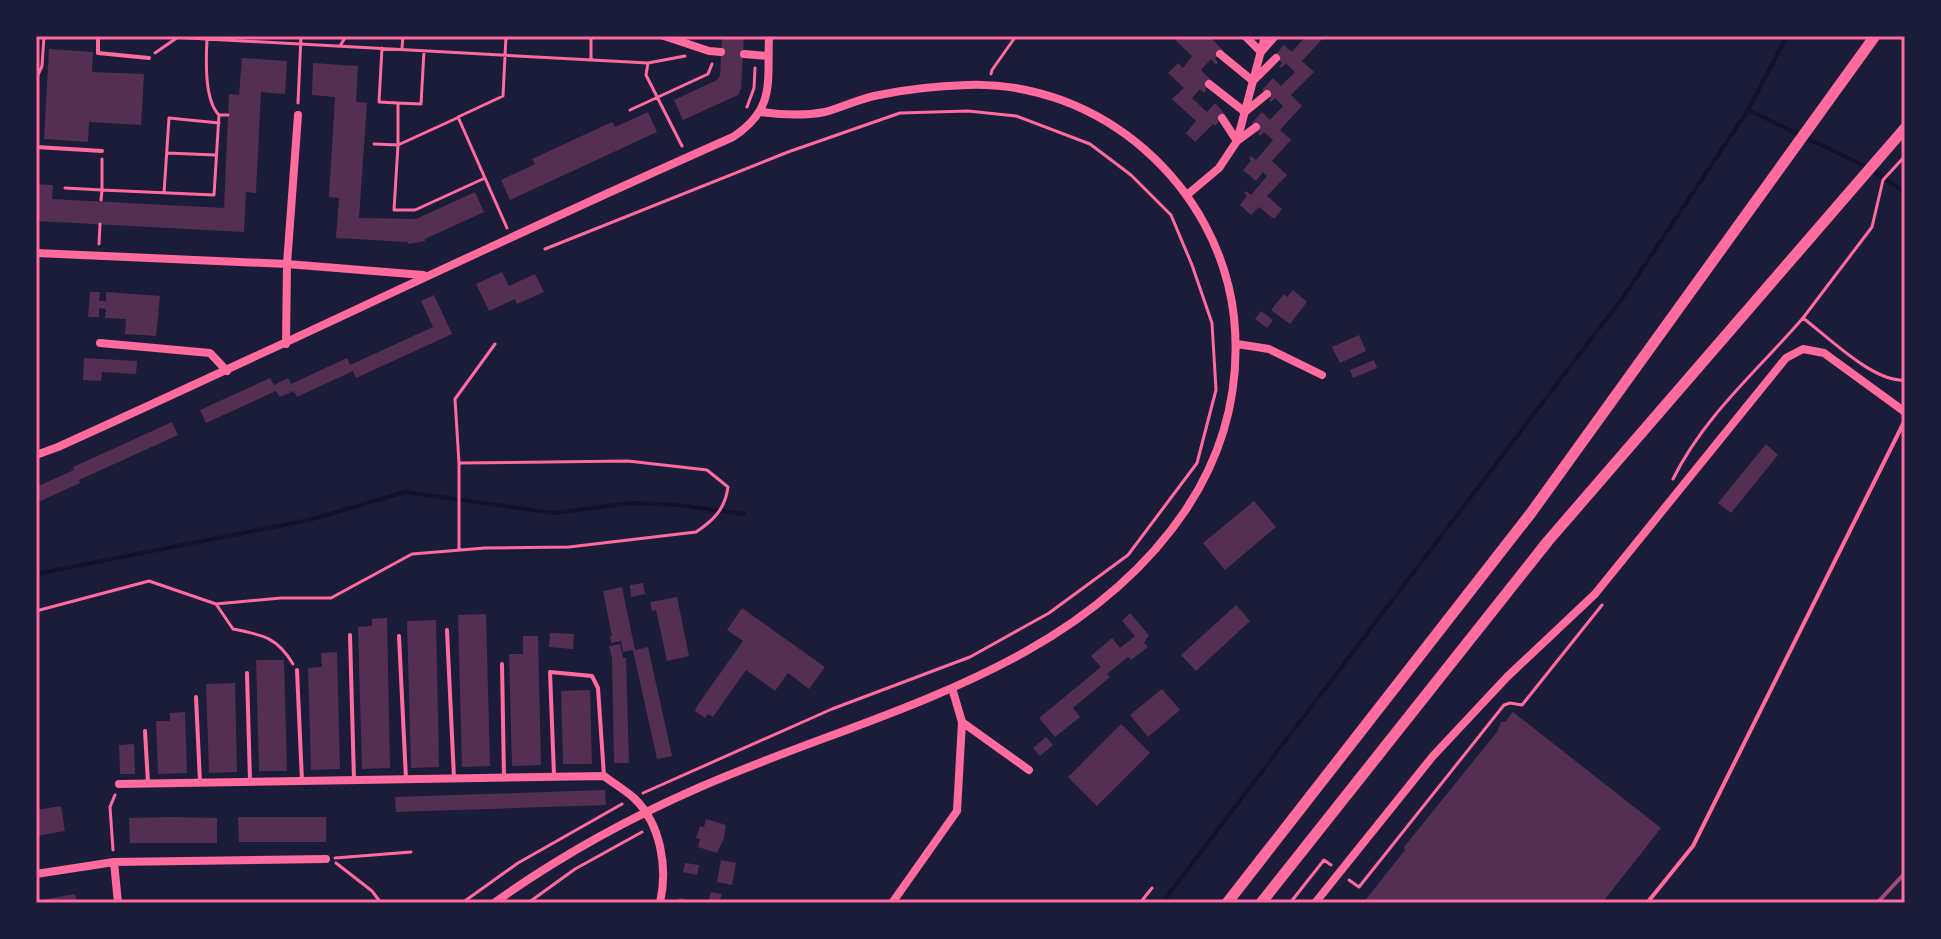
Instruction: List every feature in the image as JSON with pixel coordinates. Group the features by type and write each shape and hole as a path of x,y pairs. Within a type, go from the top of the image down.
{"main road":[{"path":"1227,903 1531,513 1875,36"},
{"path":"1261,903 1548,541 1905,128"}],"street":[{"path":"664,36 721,52"},
{"path":"36,455 227,371 426,275 733,137 749,126 761,112 766,90 769,36"},
{"path":"1245,36 1261,52"},
{"path":"1187,195 1219,168 1237,141 1265,36"},
{"path":"1261,52 1275,36"},
{"path":"744,54 768,56"},
{"path":"1220,54 1253,81"},
{"path":"1253,81 1276,58"},
{"path":"1209,84 1245,112"},
{"path":"494,903 645,812 714,781 952,688 1028,651 1126,581 1166,539 1199,489 1219,447 1233,399 1237,344 1232,300 1217,251 1187,195 1152,156 1116,125 1066,101 1027,90 967,85 878,95 823,112 787,115 761,112"},
{"path":"1245,112 1267,94"},
{"path":"286,344 287,264 298,115"},
{"path":"1222,118 1237,141"},
{"path":"1237,141 1256,127"},
{"path":"36,253 287,264 426,275"},
{"path":"100,343 210,353 227,371"},
{"path":"1237,344 1269,349 1322,375"},
{"path":"1315,903 1433,756 1507,677 1595,594 1786,358 1803,349 1824,353 1905,412"},
{"path":"892,903 957,811 962,722 952,688"},
{"path":"962,722 1029,770"},
{"path":"119,784 604,776 634,798 645,812 663,854 665,881 660,903"},
{"path":"36,874 114,862 326,859"},
{"path":"114,862 118,903"}],"lane":[{"path":"98,36 98,53 149,58"},
{"path":"36,98 36,115"},
{"path":"36,147 102,151"},
{"path":"1647,903 1693,846 1905,420"},
{"path":"447,630 454,778"},
{"path":"350,635 354,780"},
{"path":"399,636 406,779"},
{"path":"502,664 504,777"},
{"path":"297,670 302,781"},
{"path":"554,777 550,672 592,676 598,688 604,776"},
{"path":"247,673 250,781"},
{"path":"196,697 200,782"},
{"path":"145,731 148,783"}],"path":[{"path":"36,79 42,66 44,36"},
{"path":"152,36 648,63 709,51"},
{"path":"260,36 262,42"},
{"path":"298,115 301,36"},
{"path":"340,46 346,36"},
{"path":"402,49 403,36"},
{"path":"374,144 398,145 503,96 506,36"},
{"path":"591,36 591,60"},
{"path":"991,86 992,70 1016,36"},
{"path":"149,58 178,37"},
{"path":"207,39 206,74 213,109 219,115 228,115"},
{"path":"382,48 379,102 398,103 421,104 424,50"},
{"path":"745,110 754,88 756,55"},
{"path":"648,63 646,75 687,157"},
{"path":"630,110 708,74 712,64"},
{"path":"398,103 394,210 415,210 485,178"},
{"path":"462,903 518,863 634,798 832,709 970,657 1049,613 1128,555 1197,463 1216,390 1212,323 1171,215 1131,175 1090,144 1016,116 968,111 900,113 788,152 545,249"},
{"path":"65,188 214,195 219,115"},
{"path":"458,117 507,228"},
{"path":"164,193 169,118 219,123"},
{"path":"101,200 102,151"},
{"path":"167,153 217,155"},
{"path":"1905,156 1883,180 1872,227 1803,318 1874,372 1894,381 1905,380"},
{"path":"98,256 100,224"},
{"path":"459,550 455,399 495,344"},
{"path":"36,611 149,581 216,604 281,598 331,598 412,554 569,547 696,532 711,523 726,504 728,487 707,470 628,461 459,463"},
{"path":"216,604 233,629 256,634 282,647 297,670"},
{"path":"114,862 110,807 119,784"},
{"path":"528,903 575,869 642,832"},
{"path":"381,903 372,891 331,858 411,852"},
{"path":"1140,903 1152,888"}],"building":[{"path":"722,36 744,36 741,89 738,95 683,120 674,100 720,76"},
{"path":"1181,36 1195,39 1197,36 1215,36 1212,39 1224,51 1215,59 1218,62 1216,65 1211,59 1201,70 1212,81 1204,93 1200,89 1192,98 1207,112 1215,103 1225,114 1195,142 1186,133 1196,121 1172,99 1184,88 1168,73 1178,63 1183,68 1192,56 1176,41"},
{"path":"1306,36 1325,36 1302,61 1314,72 1291,95 1302,106 1280,130 1291,140 1272,161 1287,175 1267,196 1282,209 1274,219 1259,207 1251,215 1240,205 1247,196 1244,193 1246,191 1251,195 1267,176 1263,172 1256,181 1243,170 1251,161 1251,156 1256,160 1273,140 1264,132 1260,136 1260,131 1252,123 1262,112 1270,120 1283,106 1275,98 1271,102 1262,90 1273,78 1281,86 1295,72 1286,63 1281,68 1282,63 1274,56 1284,45 1292,52"},
{"path":"49,49 93,52 92,72 144,74 141,125 89,122 88,142 44,139"},
{"path":"242,58 287,61 285,94 261,92 256,193 246,192 244,232 36,221 36,184 53,185 52,199 224,208 229,94 239,95"},
{"path":"313,63 358,66 356,102 367,103 359,218 416,219 475,192 484,212 425,241 408,244 336,238 339,198 329,197 335,97 312,95"},
{"path":"648,112 657,132 510,200 501,180 535,164 532,159 612,122 615,127"},
{"path":"502,272 509,286 535,274 544,292 517,304 515,299 489,311 476,284"},
{"path":"1293,290 1307,302 1290,324 1271,310 1284,294 1287,297"},
{"path":"90,292 100,292 99,301 106,301 106,292 160,296 156,336 125,334 126,319 105,318 106,309 99,308 99,317 88,317"},
{"path":"434,295 452,334 356,378 353,371 297,397 294,391 280,397 276,391 206,423 200,410 270,378 274,385 288,378 291,384 347,358 350,365 433,327 421,301"},
{"path":"1261,311 1273,320 1267,328 1255,319"},
{"path":"1359,335 1366,351 1340,363 1332,347"},
{"path":"84,358 137,361 136,374 102,372 101,381 83,380"},
{"path":"1374,360 1377,368 1353,378 1350,370"},
{"path":"172,422 178,435 36,503 36,487"},
{"path":"1766,444 1778,455 1731,513 1718,503"},
{"path":"1254,501 1276,527 1225,570 1203,543"},
{"path":"643,583 645,594 631,597 630,585"},
{"path":"622,587 635,650 648,647 672,756 657,759 633,650 623,652 621,641 611,643 603,591"},
{"path":"677,597 689,656 667,661 656,610 652,611 650,602"},
{"path":"1236,605 1250,621 1196,671 1181,655"},
{"path":"742,608 825,667 809,689 788,673 775,691 746,670 713,717 708,714 705,718 695,711 743,641 727,630"},
{"path":"1130,613 1149,635 1144,643 1148,647 1131,660 1128,657 1107,674 1110,677 1073,708 1080,717 1055,737 1039,718 1101,667 1091,656 1112,638 1120,648 1135,636 1122,621"},
{"path":"486,614 490,766 462,767 458,615"},
{"path":"387,618 390,768 362,769 358,627 372,626 372,619"},
{"path":"436,620 439,767 411,768 407,621"},
{"path":"550,633 574,634 573,649 549,647"},
{"path":"523,636 538,636 541,765 512,766 509,654 523,654"},
{"path":"620,644 623,658 626,658 629,763 614,763 612,658 609,646"},
{"path":"337,652 340,769 311,770 308,668 322,667 321,653"},
{"path":"256,660 284,660 287,771 259,771"},
{"path":"235,683 237,772 209,773 206,684"},
{"path":"1162,689 1180,710 1148,737 1130,715"},
{"path":"590,690 592,764 563,764 561,691"},
{"path":"185,712 187,773 158,774 156,721 170,721 170,713"},
{"path":"1513,712 1661,828 1602,903 1363,903 1497,732 1501,722 1505,722"},
{"path":"1121,724 1150,753 1097,806 1068,777"},
{"path":"1046,737 1053,745 1040,756 1033,748"},
{"path":"134,744 135,774 120,774 119,745"},
{"path":"605,790 606,805 396,812 395,797"},
{"path":"61,806 65,831 36,836 36,810"},
{"path":"238,817 326,817 326,842 239,842"},
{"path":"129,818 217,818 217,843 130,843"},
{"path":"706,819 726,825 717,853 698,847 700,839 696,838"},
{"path":"721,860 736,863 732,885 717,882"},
{"path":"685,863 699,865 697,875 683,872"},
{"path":"711,892 722,894 719,903 708,903"},
{"path":"75,894 77,903 36,903 36,901"},
{"path":"679,898 698,901 698,903 678,903"}],"waterway":[{"path":"1162,903 1626,293 1748,110 1787,36"},
{"path":"1748,110 1863,165 1905,192"},
{"path":"36,574 309,520 405,492 555,513 630,503 678,505 744,514"}],"railway":[{"path":"1877,903 1905,873"}]}
